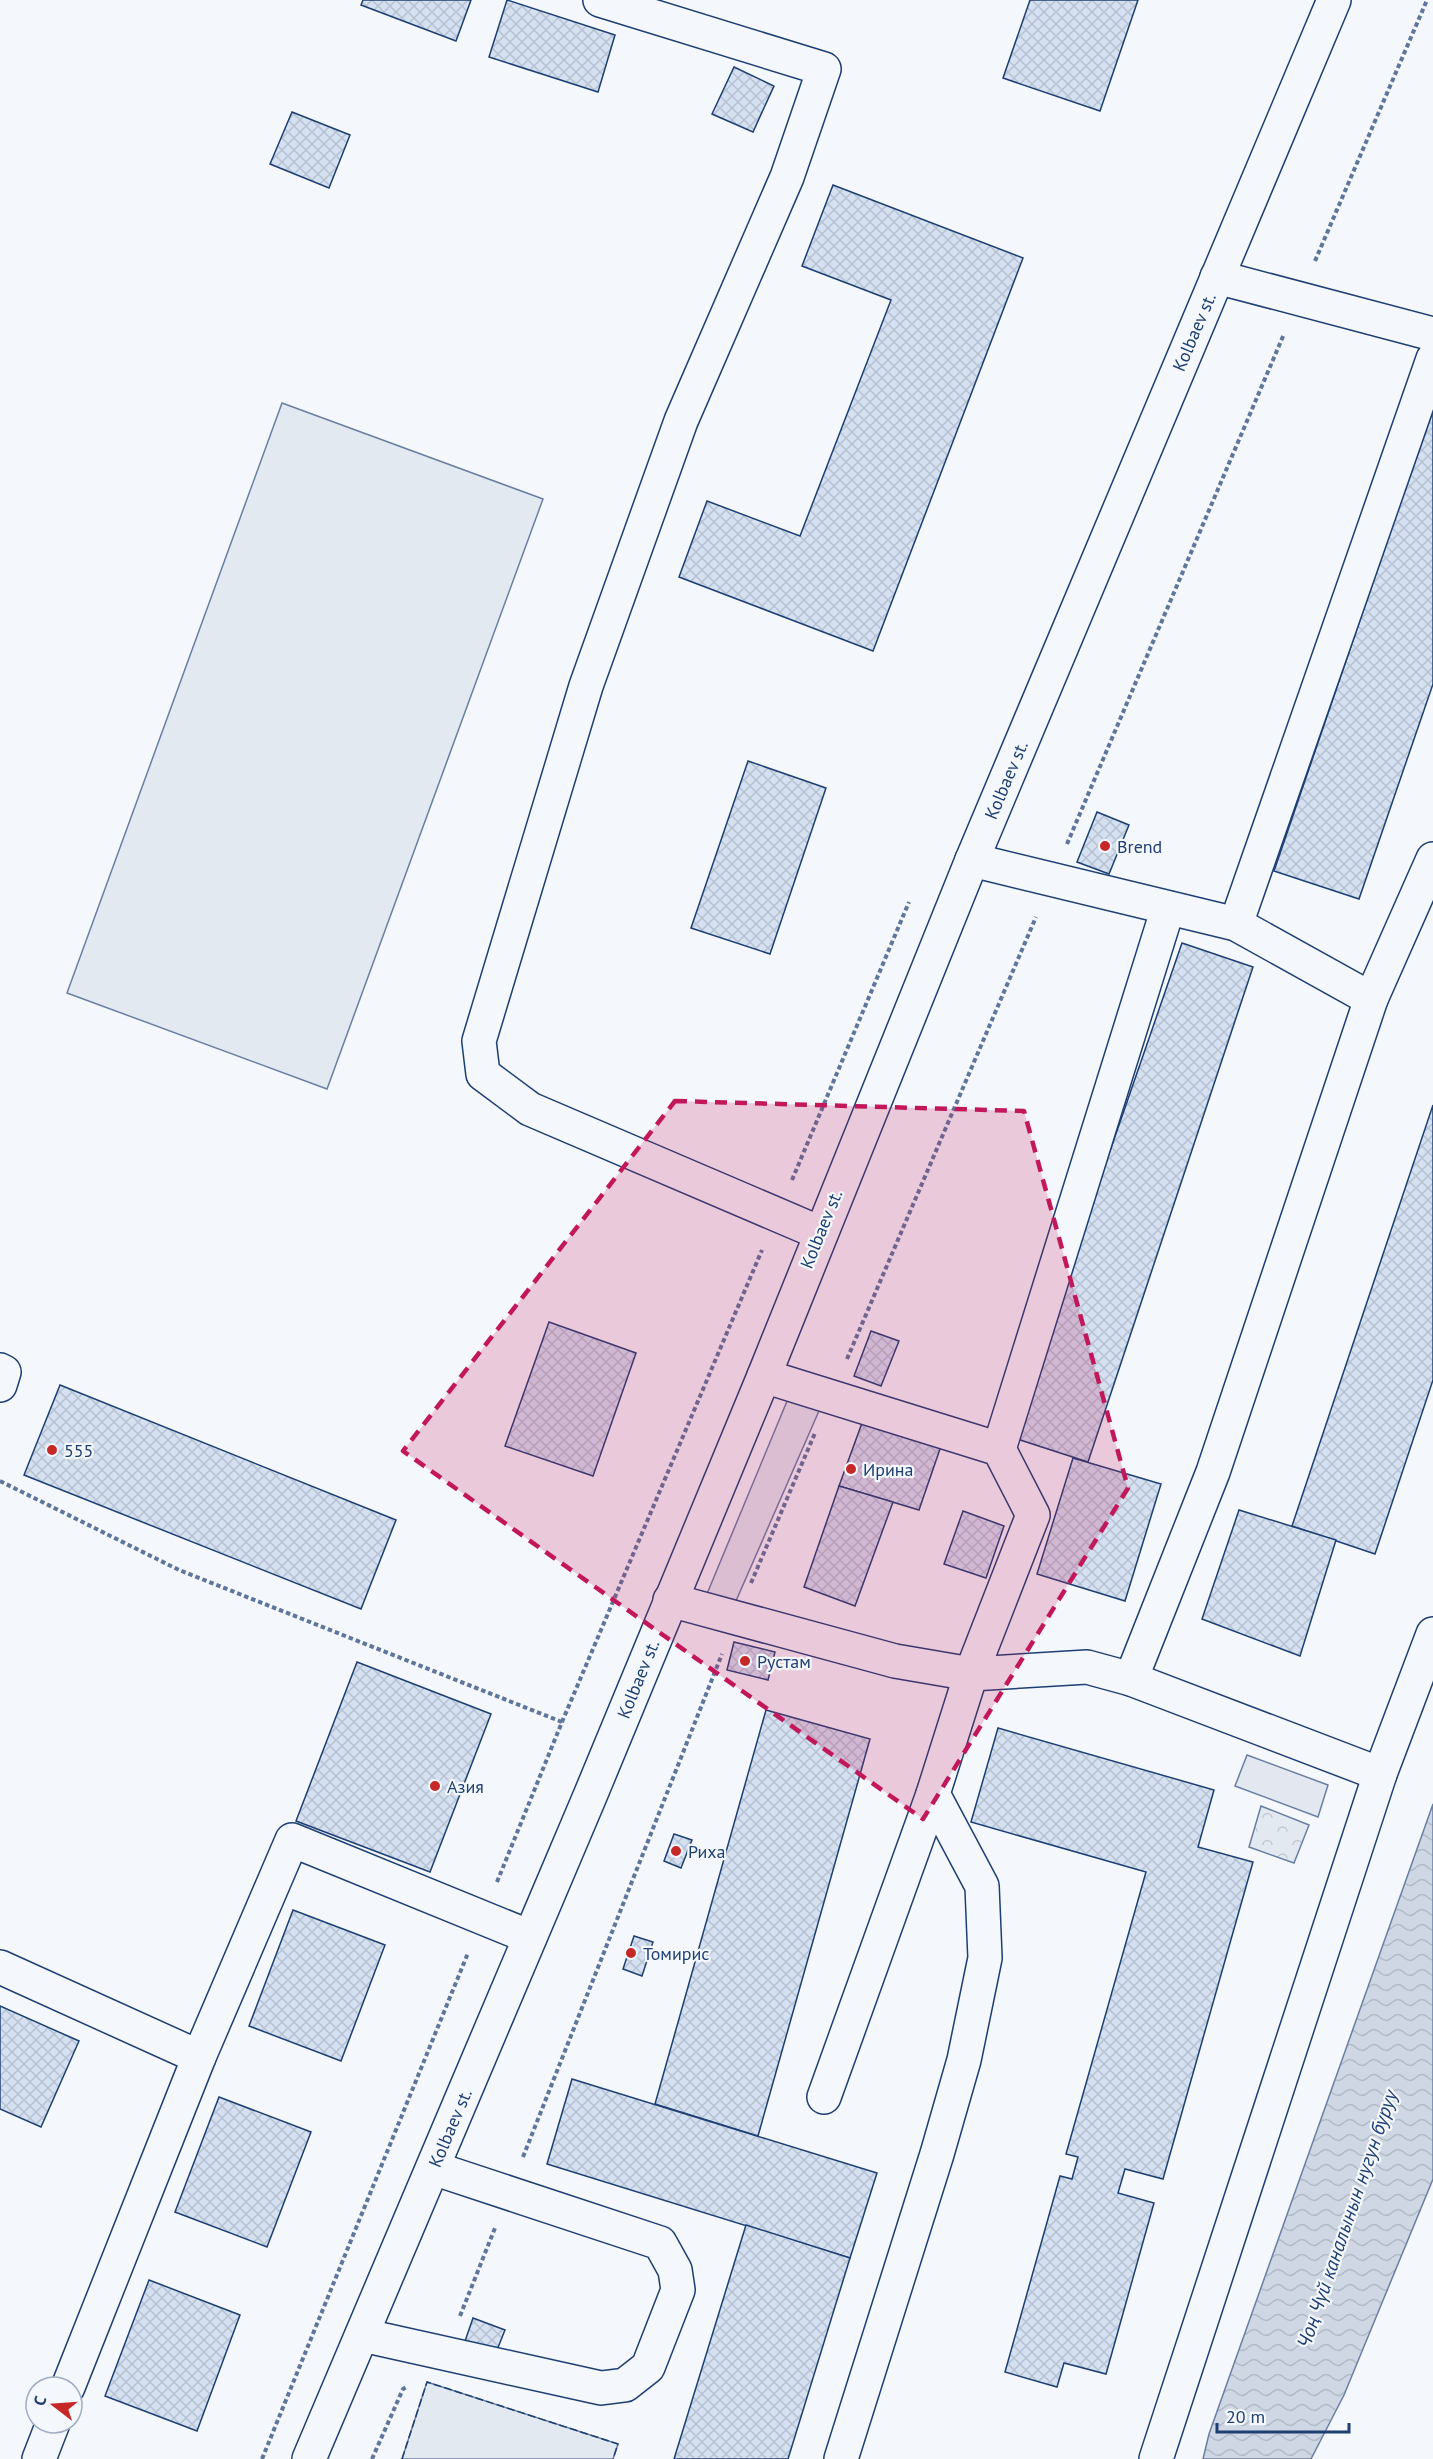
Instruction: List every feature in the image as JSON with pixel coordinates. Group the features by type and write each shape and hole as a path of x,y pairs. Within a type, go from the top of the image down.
{"street":[{"path":"600,0 824,69 787,177 681,420 586,686 479,1041 483,1074 530,1109 820,1233"},
{"name":"Kolbaev st.","path":"309,2459 764,1376 972,860 1334,0"},
{"path":"1217,277 1433,334"},
{"path":"1236,924 1433,359"},
{"path":"1131,1679 1213,1472 1371,999 1433,859"},
{"path":"972,860 1236,924 1371,999"},
{"path":"824,2097 933,1794 971,1674 1033,1515 999,1449 1168,908"},
{"path":"0,1370 4,1372 0,1385"},
{"path":"764,1376 999,1449"},
{"path":"670,1600 895,1661 971,1674 1087,1667 1131,1679 1380,1774"},
{"path":"1156,2459 1380,1774 1433,1634"},
{"path":"841,2459 964,2060 985,1958 982,1886 933,1794"},
{"path":"73,2375 199,2057 292,1840 530,1937"},
{"path":"0,1967 199,2057"},
{"path":"362,2334 445,2355 601,2388 625,2385 648,2367 678,2290 675,2270 660,2243 433,2168"},
{"path":"39,2459 49,2435"}],"path":[{"path":"372,2459 403,2389 439,2367 445,2355 736,1619 1427,0"},
{"path":"0,1481 179,1570 562,1722"}],"highlighted area":[{"path":"675,1101 1024,1111 1128,1488 923,1819 403,1451"}],"green space":[{"path":"282,403 543,499 327,1089 67,993"},
{"path":"1261,1806 1309,1825 1294,1863 1249,1847"},
{"path":"427,2382 618,2444 613,2459 402,2459"}],"shaded area":[{"path":"790,1394 822,1404 732,1610 704,1601"},
{"path":"1247,1755 1328,1785 1318,1817 1235,1786"}],"water":[{"name":"Чоң Чүй каналынын нугун буруу","path":"1433,1804 1433,2179 1344,2395 1311,2459 1203,2459 1209,2434"}],"building":[{"path":"363,0 471,0 456,41 361,5"},
{"path":"507,0 615,35 598,92 489,57"},
{"path":"1030,0 1138,0 1100,111 1003,78"},
{"path":"734,67 774,86 753,132 712,114"},
{"path":"292,112 350,135 329,188 270,164"},
{"path":"833,185 1023,258 873,651 679,577 707,501 800,536 891,300 802,266"},
{"path":"1433,407 1433,684 1359,899 1274,871"},
{"path":"748,761 826,788 770,954 691,928"},
{"path":"1097,812 1129,825 1109,874 1077,862"},
{"path":"1182,943 1253,967 1088,1462 1011,1437"},
{"path":"1433,1105 1433,1380 1375,1554 1292,1526"},
{"path":"549,1322 636,1353 593,1476 505,1446"},
{"path":"871,1331 899,1341 881,1386 854,1376"},
{"path":"60,1385 396,1520 361,1609 24,1475"},
{"path":"862,1423 941,1446 919,1510 839,1486"},
{"path":"1073,1458 1161,1484 1125,1601 1037,1574"},
{"path":"839,1486 893,1502 855,1606 804,1587"},
{"path":"1239,1510 1336,1540 1300,1656 1202,1619"},
{"path":"963,1511 1004,1526 986,1578 944,1564"},
{"path":"734,1642 775,1652 768,1680 727,1670"},
{"path":"357,1662 491,1714 430,1872 296,1821"},
{"path":"766,1710 870,1739 758,2136 655,2104"},
{"path":"998,1728 1214,1790 1198,1847 1253,1862 1163,2179 1125,2169 1118,2193 1154,2203 1106,2374 1064,2363 1057,2387 1005,2372 1060,2176 1072,2179 1078,2157 1066,2154 1146,1872 971,1822"},
{"path":"674,1834 692,1840 681,1868 664,1861"},
{"path":"293,1910 385,1945 341,2061 249,2026"},
{"path":"634,1936 653,1942 642,1976 623,1969"},
{"path":"0,2006 79,2041 41,2127 0,2109"},
{"path":"572,2079 877,2173 850,2258 547,2164"},
{"path":"219,2097 311,2132 267,2247 175,2212"},
{"path":"746,2225 850,2258 788,2459 674,2459"},
{"path":"149,2280 240,2315 197,2431 105,2396"},
{"path":"473,2318 505,2330 495,2355 464,2344"}],"fence":[{"path":"402,2459 427,2382 618,2444 613,2459"}],"place":[{"name":"Brend","path":"1105,846"},
{"name":"555","path":"52,1450"},
{"name":"Ирина","path":"851,1469"},
{"name":"Рустам","path":"745,1661"},
{"name":"Азия","path":"435,1786"},
{"name":"Риха","path":"676,1851"},
{"name":"Томирис","path":"631,1953"}]}
